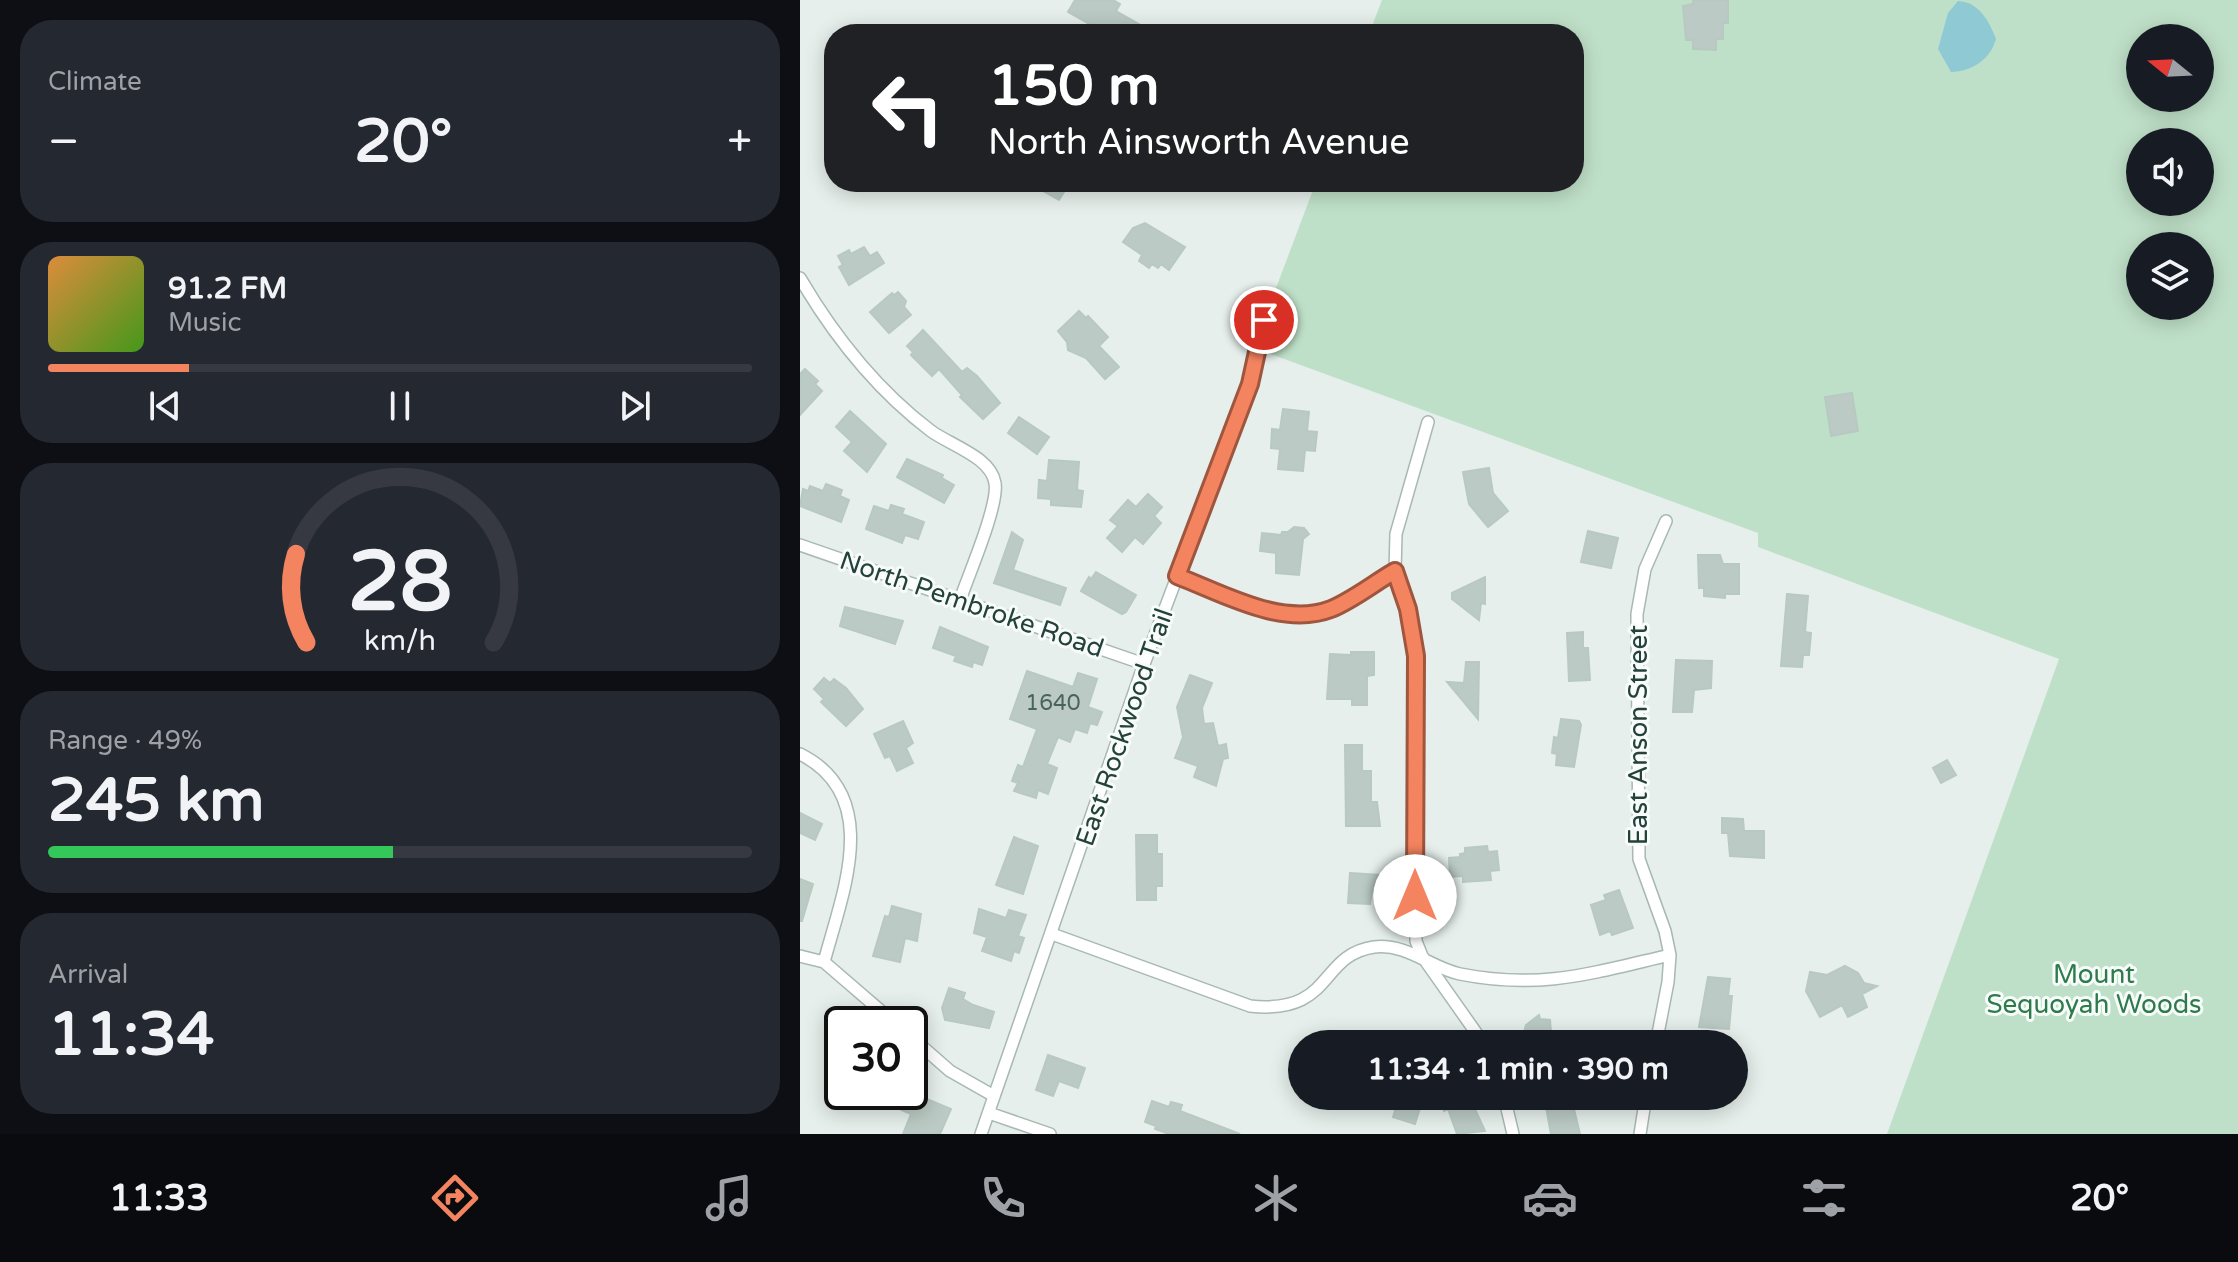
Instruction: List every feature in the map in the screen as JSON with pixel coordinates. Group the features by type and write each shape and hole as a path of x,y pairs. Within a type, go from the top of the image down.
{"street":[{"path":"800,278 817,306 888,396 938,437 981,462 994,477 995,498 960,600"},
{"name":"East Rockwood Trail","path":"981,1134 1144,664 1250,384 1264,320"},
{"path":"1428,422 1396,534 1395,571 1408,609 1416,656 1414,926 1422,956 1474,1030"},
{"name":"East Anson Street","path":"1659,1030 1670,955 1665,931 1639,859 1637,614 1645,569 1666,521"},
{"name":"North Pembroke Road","path":"800,545 1144,664"},
{"path":"1177,576 1268,610 1296,614 1330,609 1395,571"},
{"path":"800,754 818,766 840,792 848,811 852,835 852,858 824,962"},
{"path":"1052,934 1250,1006 1276,1009 1299,1003 1317,990 1353,953 1377,947 1422,956 1456,973 1513,982 1544,982 1670,955"},
{"path":"800,956 824,962 875,1006"},
{"path":"928,1052 950,1071 994,1096"},
{"path":"1507,1110 1513,1134"},
{"path":"1640,1134 1644,1110"},
{"path":"989,1113 1050,1134"}],"green space":[{"name":"Mount Sequoyah Woods","path":"1382,0 2238,0 2238,1134 1887,1134 2059,659 1758,547 1758,533 1257,349 1264,320 1312,192 1584,192 1584,24 1373,24"}],"water":[{"path":"1958,1 1977,9 1996,39 1979,63 1951,72 1938,49 1948,13"}],"building":[{"path":"1075,0 1113,0 1120,4 1116,11 1139,24 1089,24 1068,12"},
{"path":"1693,0 1728,0 1728,23 1723,23 1723,39 1716,39 1716,50 1693,49 1693,40 1686,40 1683,6 1693,4"},
{"path":"1045,192 1064,192 1059,200"},
{"path":"1145,223 1185,247 1169,270 1161,264 1158,268 1152,264 1149,268 1139,261 1142,255 1123,242 1133,228"},
{"path":"864,247 870,256 877,252 884,263 849,285 839,267 843,265 838,256"},
{"path":"898,292 906,301 904,307 911,315 889,333 870,312 892,293"},
{"path":"1079,311 1108,337 1099,346 1119,367 1105,379 1086,358 1068,350 1067,342 1058,331"},
{"path":"923,330 962,372 967,368 977,376 1000,403 983,419 960,397 962,395 939,369 932,376 911,355 913,352 907,346"},
{"path":"805,369 818,381 815,384 822,391 800,415 800,374"},
{"path":"1852,393 1858,431 1831,436 1825,397"},
{"path":"1283,409 1309,412 1307,431 1317,432 1315,451 1305,450 1303,471 1278,469 1280,449 1271,448 1272,429 1280,430"},
{"path":"850,411 886,444 867,472 844,451 852,442 836,427"},
{"path":"1019,417 1049,437 1037,454 1008,433"},
{"path":"907,459 943,475 942,478 954,485 944,503 897,477"},
{"path":"1049,460 1079,462 1077,490 1083,491 1081,507 1051,505 1051,499 1038,498 1039,480 1047,481"},
{"path":"1489,468 1493,493 1508,511 1488,527 1469,504 1463,472"},
{"path":"826,484 842,490 840,496 849,500 841,522 800,506 803,489 808,491 810,486 823,491"},
{"path":"1148,494 1162,507 1154,516 1161,523 1143,544 1135,537 1122,552 1107,538 1118,526 1110,520 1128,500 1136,507"},
{"path":"891,505 904,509 902,514 924,522 918,539 905,535 902,543 866,529 874,506 889,511"},
{"path":"1294,527 1304,528 1309,534 1303,539 1299,575 1276,573 1276,553 1260,551 1262,533 1281,535"},
{"path":"1588,531 1618,538 1611,568 1581,562"},
{"path":"1012,532 1023,540 1013,570 1066,588 1060,605 994,583"},
{"path":"1698,555 1720,555 1723,564 1739,564 1739,594 1725,594 1725,598 1704,596 1704,588 1699,588"},
{"path":"1096,572 1136,595 1126,612 1122,614 1081,591"},
{"path":"1485,577 1485,604 1481,603 1479,620 1452,599 1452,593"},
{"path":"1787,594 1808,596 1805,632 1811,633 1809,655 1803,655 1802,667 1781,666"},
{"path":"845,607 903,621 895,644 840,626"},
{"path":"940,627 988,647 982,665 973,662 972,667 954,661 956,656 933,648"},
{"path":"1583,632 1583,648 1588,648 1590,680 1569,681 1567,633"},
{"path":"1351,652 1374,652 1374,675 1367,676 1367,705 1352,705 1352,699 1327,699 1330,654 1351,655"},
{"path":"1676,660 1712,661 1711,688 1694,690 1692,712 1673,712"},
{"path":"1466,662 1479,662 1478,719 1447,682 1464,683"},
{"path":"1027,671 1073,687 1078,673 1097,679 1088,707 1102,712 1097,725 1090,723 1087,733 1075,729 1070,742 1058,737 1047,764 1057,768 1048,794 1038,790 1036,798 1014,791 1018,783 1012,781 1018,765 1023,767 1037,729 1010,719"},
{"path":"1190,675 1212,683 1202,708 1204,724 1213,723 1218,746 1226,744 1228,758 1223,759 1216,786 1194,777 1198,766 1175,758 1183,737 1177,707"},
{"path":"824,678 830,683 834,679 846,688 863,709 846,726 821,702 824,699 814,689"},
{"path":"1561,719 1579,721 1581,725 1574,767 1556,765 1557,754 1552,753"},
{"path":"903,721 913,743 906,748 913,763 897,771 890,756 885,758 874,734"},
{"path":"1345,745 1362,745 1362,771 1371,771 1371,802 1377,802 1380,826 1346,826"},
{"path":"1947,760 1956,775 1941,783 1933,768"},
{"path":"800,813 822,824 815,840 800,833"},
{"path":"1722,818 1743,819 1744,831 1764,831 1764,858 1730,856 1728,833 1722,833"},
{"path":"1136,835 1157,835 1157,854 1162,854 1162,886 1156,886 1156,900 1137,900"},
{"path":"1014,837 1038,846 1023,894 996,885"},
{"path":"1487,846 1488,852 1497,851 1499,870 1490,871 1491,880 1463,882 1463,876 1450,877 1449,858 1460,857 1465,853 1465,848"},
{"path":"1350,873 1381,875 1380,892 1372,891 1370,904 1348,903"},
{"path":"800,879 813,884 802,921 800,921"},
{"path":"1619,890 1633,928 1612,935 1610,931 1600,935 1591,905 1606,900 1604,895"},
{"path":"892,906 921,914 917,941 905,938 900,962 873,956 885,916 889,917"},
{"path":"979,909 1006,918 1009,910 1026,915 1018,936 1024,938 1019,953 1014,951 1011,961 982,951 987,937 974,933"},
{"path":"1845,966 1858,973 1864,983 1877,986 1862,994 1867,1007 1848,1017 1842,1005 1820,1017 1806,991 1810,972 1827,975"},
{"path":"1708,977 1730,979 1729,1029 1699,1027"},
{"path":"949,988 965,993 963,999 973,1005 994,1012 989,1028 945,1020 942,1008"},
{"path":"1539,1015 1540,1019 1550,1020 1551,1030 1525,1030 1526,1025"},
{"path":"1048,1055 1085,1068 1078,1088 1059,1081 1053,1096 1036,1090"},
{"path":"928,1099 951,1109 940,1134 903,1134 911,1114 902,1110 928,1110"},
{"path":"1152,1101 1169,1107 1171,1102 1182,1105 1180,1111 1240,1134 1169,1134 1155,1129 1156,1126 1145,1122"},
{"path":"1395,1110 1419,1110 1415,1124 1393,1117"},
{"path":"1448,1110 1475,1110 1485,1131 1457,1134"},
{"path":"1547,1110 1574,1110 1580,1134 1551,1134"}],"route":[{"path":"1264,320 1250,384 1177,576 1268,610 1296,614 1330,609 1395,571 1408,609 1416,656 1415,896"}]}
